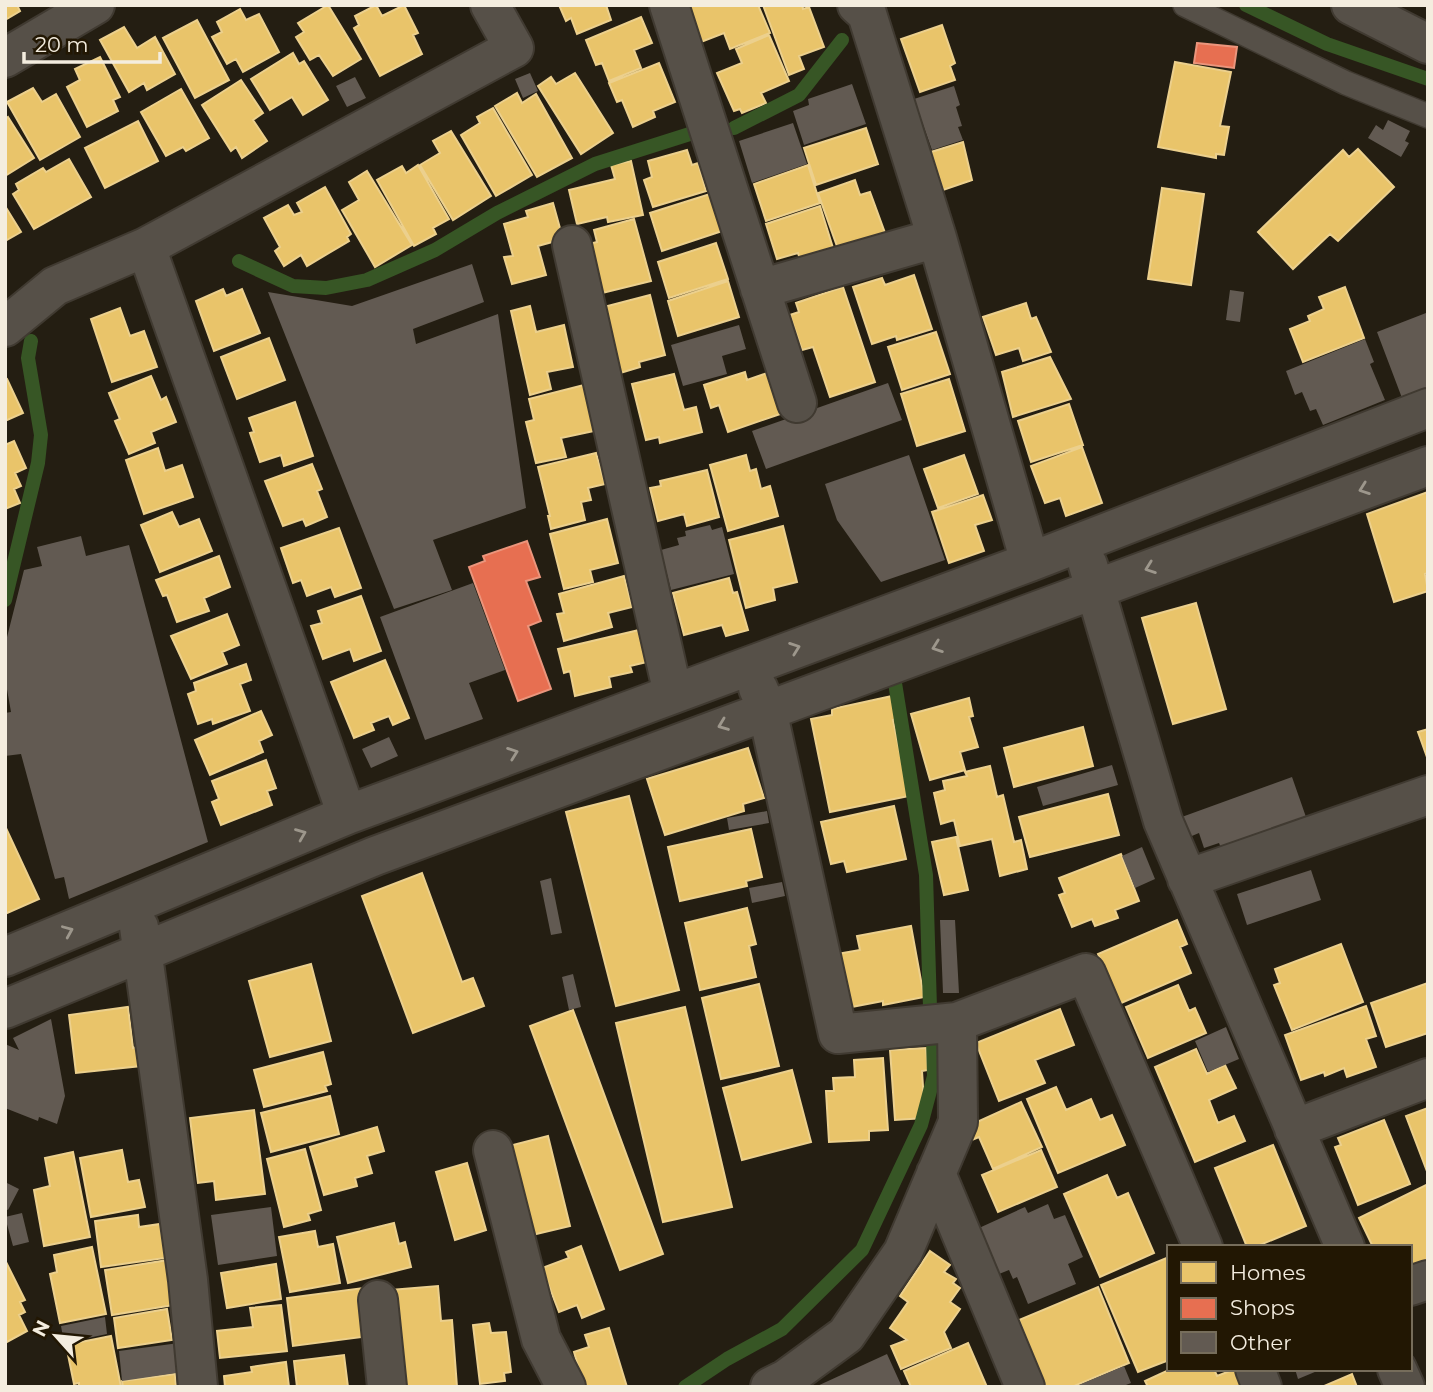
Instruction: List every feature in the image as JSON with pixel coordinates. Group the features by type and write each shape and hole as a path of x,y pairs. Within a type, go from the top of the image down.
{"street":[{"path":"5,58 95,5"},
{"path":"5,327 55,286 146,247 514,48 490,5"},
{"path":"669,5 796,403"},
{"path":"857,5 867,14 937,238 1030,562"},
{"path":"1351,5 1428,44"},
{"path":"761,289 937,238"},
{"path":"572,245 673,694"},
{"path":"146,247 347,815"},
{"path":"5,957 347,815 1030,562 1428,408"},
{"path":"5,1009 375,856 1428,466"},
{"path":"1081,542 1163,821 1344,1245"},
{"path":"748,665 766,709 838,1034 957,1022 1086,973 1202,1245"},
{"path":"1187,879 1428,795"},
{"path":"258,852 274,898"},
{"path":"135,903 188,1280 198,1387"},
{"path":"782,1384 846,1335 903,1252 958,1122 957,1022"},
{"path":"1294,1129 1428,1078"},
{"path":"493,1150 541,1339 566,1387"},
{"path":"936,1173 1025,1387"},
{"path":"378,1300 387,1387"},
{"path":"1398,1371 1405,1387"}],"lane":[{"path":"1185,5 1346,83 1428,116"}],"building: Homes":[{"path":"5,5 17,5 20,11 5,20"},
{"path":"328,5 361,59 333,76 319,55 310,60 296,37 304,32 298,23"},
{"path":"376,5 382,16 404,5 418,33 413,35 422,54 380,76 354,28 359,25 355,16"},
{"path":"559,5 606,5 611,20 577,34 571,18 566,21"},
{"path":"685,5 758,5 770,33 730,49 724,33 701,42"},
{"path":"763,5 802,5 803,9 809,7 824,47 799,56 804,69 789,75"},
{"path":"240,9 246,20 259,14 279,52 243,72 236,59 227,64 212,37 222,32 217,22"},
{"path":"641,17 652,43 634,50 641,68 609,81 602,63 596,65 586,40"},
{"path":"197,20 229,80 195,98 163,38"},
{"path":"942,25 955,63 950,66 955,80 920,92 901,39"},
{"path":"124,27 137,48 155,37 175,74 147,90 144,83 129,92 100,40"},
{"path":"769,35 789,81 761,93 766,103 742,113 740,109 734,111 717,73 742,63 736,49"},
{"path":"293,53 299,64 304,61 328,100 303,115 292,97 270,110 251,79"},
{"path":"100,57 120,97 113,100 118,111 87,127 67,87 80,80 75,69"},
{"path":"1175,62 1231,72 1220,126 1229,127 1224,155 1216,154 1216,158 1158,147"},
{"path":"659,63 675,102 653,111 655,117 633,127 622,100 617,102 609,83"},
{"path":"575,73 613,133 581,154 538,86 551,77 556,84"},
{"path":"241,80 263,113 253,120 267,141 242,158 236,147 231,151 202,105"},
{"path":"33,88 42,102 56,94 80,137 40,160 7,102"},
{"path":"181,89 209,138 186,151 183,147 166,156 141,112"},
{"path":"517,93 522,103 536,94 572,158 537,177 495,106"},
{"path":"493,108 532,175 496,196 461,135 480,123 477,117"},
{"path":"8,117 34,158 5,176 5,119"},
{"path":"138,121 158,161 105,188 85,148"},
{"path":"866,128 878,164 816,185 804,148"},
{"path":"451,131 491,196 453,220 420,165 440,153 433,141"},
{"path":"963,142 972,180 943,190 931,152"},
{"path":"1358,149 1394,187 1338,241 1330,234 1293,269 1258,232 1343,150 1349,157"},
{"path":"687,150 692,165 698,163 706,191 653,207 644,180 652,177 648,161"},
{"path":"69,159 91,197 34,229 13,194 19,190 16,184 43,168 46,172"},
{"path":"631,161 643,215 608,222 607,217 577,224 569,190 615,179 611,165"},
{"path":"418,165 449,219 433,228 436,234 414,246 377,180 402,166 406,173"},
{"path":"808,165 820,203 766,221 754,184"},
{"path":"367,171 412,245 375,267 342,210 359,200 349,182"},
{"path":"855,180 860,195 870,192 885,233 838,249 818,193"},
{"path":"325,187 351,234 347,237 349,241 307,266 301,255 284,266 275,251 280,247 264,218 288,205 294,215 302,212 297,203"},
{"path":"1162,188 1204,194 1191,285 1148,279"},
{"path":"710,194 722,231 662,251 650,213"},
{"path":"553,203 563,239 538,246 546,275 512,284 504,257 513,256 504,224 528,217 526,211"},
{"path":"5,206 21,232 5,241"},
{"path":"820,206 834,251 801,262 798,253 777,259 766,224"},
{"path":"634,219 651,281 602,293 589,244 597,242 594,230"},
{"path":"716,243 728,279 669,298 658,262"},
{"path":"914,275 932,329 897,340 896,336 872,344 853,287 882,278 885,285"},
{"path":"728,281 739,317 678,336 668,301"},
{"path":"843,287 875,382 830,397 813,347 802,350 790,315 799,312 796,303"},
{"path":"1345,287 1364,338 1303,362 1290,329 1310,321 1308,316 1324,309 1319,297"},
{"path":"223,289 226,296 242,289 260,333 214,351 196,301"},
{"path":"650,295 665,355 639,362 640,367 617,374 600,308"},
{"path":"1026,303 1031,319 1036,317 1051,352 1023,361 1019,348 996,355 983,317"},
{"path":"530,306 536,332 564,325 573,367 547,372 551,389 530,395 511,311"},
{"path":"120,308 130,336 144,331 157,367 112,382 91,319"},
{"path":"936,332 950,374 902,390 888,347"},
{"path":"269,338 285,380 237,399 221,357"},
{"path":"1050,357 1071,399 1013,417 1002,372"},
{"path":"745,372 747,380 770,372 783,413 728,432 719,405 711,408 704,385"},
{"path":"674,374 684,410 696,407 702,432 660,443 659,437 646,440 632,384"},
{"path":"151,376 161,400 166,397 176,422 151,432 155,443 129,454 115,421 120,419 109,393"},
{"path":"7,379 23,413 5,421 5,380"},
{"path":"949,379 965,431 917,446 901,394"},
{"path":"584,385 594,431 561,438 566,457 536,463 526,422 534,420 529,399"},
{"path":"295,402 313,456 284,466 281,455 260,462 250,433 254,432 249,418"},
{"path":"1069,404 1083,445 1031,462 1018,421"},
{"path":"14,441 26,468 15,473 21,486 14,489 20,503 5,509 5,445"},
{"path":"1082,447 1102,503 1066,516 1060,498 1045,503 1031,466"},
{"path":"158,448 165,471 182,465 193,497 144,514 126,460"},
{"path":"596,453 605,484 588,488 591,500 581,502 585,520 551,529 538,467"},
{"path":"746,455 750,471 756,469 761,489 770,486 778,516 728,531 710,465"},
{"path":"964,455 978,494 938,508 924,469"},
{"path":"312,464 322,489 317,491 327,517 306,526 303,519 283,526 265,481"},
{"path":"707,470 719,517 687,526 684,514 658,521 650,488 661,486 660,481"},
{"path":"1428,492 1428,573 1425,574 1428,591 1394,602 1367,514"},
{"path":"983,495 992,520 975,525 984,551 949,563 932,512"},
{"path":"172,512 179,527 199,519 212,551 160,572 141,525"},
{"path":"607,519 618,563 590,570 593,582 564,589 550,534"},
{"path":"783,526 797,582 773,588 775,600 746,608 729,540"},
{"path":"339,528 361,588 335,597 331,587 307,596 301,580 293,583 281,548"},
{"path":"219,556 230,587 204,598 209,611 177,622 167,595 163,596 156,580"},
{"path":"624,576 632,607 608,613 612,627 564,641 557,614 564,613 559,594"},
{"path":"729,578 733,593 737,592 748,630 726,636 722,625 684,635 673,593"},
{"path":"361,596 381,651 354,661 350,649 323,659 311,626 322,623 318,611"},
{"path":"1196,603 1226,709 1173,724 1142,618"},
{"path":"227,614 239,645 222,652 227,664 191,679 171,636"},
{"path":"639,630 647,662 630,666 632,672 609,677 611,687 575,696 570,671 564,673 558,649"},
{"path":"385,660 409,718 393,725 389,716 371,723 374,730 354,738 331,682"},
{"path":"246,664 251,680 240,684 250,711 213,724 212,719 198,724 188,694 196,691 194,683"},
{"path":"892,696 897,719 893,720 909,796 830,812 811,719 832,715 832,709"},
{"path":"969,698 973,716 969,717 978,747 960,752 965,770 930,780 911,714"},
{"path":"261,711 272,735 259,741 263,752 210,775 195,740"},
{"path":"1083,727 1093,766 1014,787 1004,748"},
{"path":"1428,729 1428,760 1418,732"},
{"path":"748,748 764,798 743,804 744,811 665,835 647,779"},
{"path":"266,760 276,788 267,791 272,805 221,825 212,802 219,799 212,781"},
{"path":"990,766 997,797 1003,795 1014,842 1021,840 1027,869 1000,876 992,839 960,846 954,820 941,824 934,793 945,790 943,781 967,776 965,772"},
{"path":"1108,794 1119,835 1030,857 1019,817"},
{"path":"629,796 679,990 616,1006 566,812"},
{"path":"894,806 906,859 847,872 844,861 831,864 821,822"},
{"path":"5,826 39,899 5,914"},
{"path":"751,829 762,877 746,881 747,886 680,901 668,847"},
{"path":"956,837 968,890 944,895 932,842"},
{"path":"1121,854 1139,901 1115,910 1118,918 1095,926 1092,919 1072,927 1059,895 1065,893 1059,878"},
{"path":"422,873 462,982 473,978 484,1006 413,1033 362,896"},
{"path":"747,908 756,944 749,946 756,977 700,990 685,923"},
{"path":"1177,920 1187,944 1180,947 1191,973 1119,1004 1098,954"},
{"path":"911,926 924,997 841,1009 831,955 860,950 857,936"},
{"path":"1341,944 1363,1002 1292,1030 1274,985 1280,983 1275,969"},
{"path":"311,964 331,1041 270,1057 249,981"},
{"path":"1428,983 1428,1033 1386,1047 1371,1003"},
{"path":"759,984 779,1066 721,1079 702,998"},
{"path":"1178,985 1189,1011 1195,1008 1206,1033 1148,1058 1126,1007"},
{"path":"1366,1006 1376,1036 1366,1039 1376,1067 1347,1077 1344,1068 1325,1076 1324,1072 1301,1080 1285,1035"},
{"path":"128,1007 133,1048 138,1047 141,1066 76,1073 69,1015"},
{"path":"685,1007 732,1207 663,1222 616,1023"},
{"path":"1060,1009 1074,1045 1035,1060 1045,1083 999,1101 976,1043"},
{"path":"573,1010 663,1254 620,1270 530,1026"},
{"path":"926,1048 928,1070 922,1071 925,1118 895,1120 890,1050"},
{"path":"1196,1049 1207,1074 1225,1065 1236,1088 1209,1100 1218,1123 1234,1116 1245,1141 1195,1162 1155,1067"},
{"path":"323,1052 331,1084 325,1086 327,1091 264,1107 254,1070"},
{"path":"883,1058 888,1130 869,1131 869,1140 829,1142 826,1091 834,1091 833,1078 855,1077 854,1060"},
{"path":"792,1070 811,1142 742,1160 723,1088"},
{"path":"1056,1087 1066,1110 1091,1099 1100,1120 1112,1115 1125,1145 1058,1173 1027,1099"},
{"path":"330,1096 339,1134 271,1152 261,1113"},
{"path":"1021,1102 1042,1147 993,1169 979,1137 972,1140 966,1127"},
{"path":"1428,1108 1428,1174 1406,1116"},
{"path":"254,1110 265,1194 216,1200 214,1181 198,1183 190,1118"},
{"path":"1384,1120 1410,1184 1358,1205 1335,1147 1341,1145 1338,1138"},
{"path":"377,1127 384,1151 367,1156 372,1173 355,1178 357,1186 324,1195 310,1147"},
{"path":"548,1136 570,1226 532,1235 509,1146"},
{"path":"1273,1145 1306,1226 1260,1245 1246,1245 1215,1168"},
{"path":"305,1149 321,1210 308,1214 310,1220 284,1227 267,1159"},
{"path":"122,1150 128,1182 139,1180 145,1207 91,1217 80,1158"},
{"path":"1041,1150 1057,1187 998,1212 982,1175"},
{"path":"73,1152 90,1237 44,1246 34,1190 50,1186 45,1158"},
{"path":"467,1163 486,1230 455,1240 436,1172"},
{"path":"1107,1175 1117,1198 1128,1193 1154,1253 1100,1277 1064,1194"},
{"path":"1428,1184 1428,1259 1412,1266 1412,1245 1372,1245 1359,1218"},
{"path":"138,1215 139,1227 160,1224 165,1258 101,1267 95,1221"},
{"path":"394,1223 399,1244 405,1242 411,1267 348,1283 337,1237"},
{"path":"315,1231 318,1247 333,1244 340,1283 290,1292 279,1237"},
{"path":"581,1246 604,1309 582,1318 577,1305 559,1312 542,1268 569,1258 566,1252"},
{"path":"92,1247 106,1314 60,1323 50,1274 57,1272 54,1255"},
{"path":"930,1251 950,1265 944,1272 956,1279 953,1283 960,1288 950,1302 960,1309 944,1332 951,1348 901,1369 891,1346 907,1340 890,1328 908,1302 900,1296"},
{"path":"1167,1258 1167,1361 1138,1372 1101,1285"},
{"path":"5,1260 25,1300 20,1302 25,1312 19,1315 27,1331 5,1343"},
{"path":"168,1260 174,1305 112,1315 105,1270"},
{"path":"276,1264 281,1299 227,1308 221,1273"},
{"path":"438,1286 441,1321 452,1320 457,1387 399,1387 391,1290"},
{"path":"1098,1287 1129,1363 1072,1387 1046,1387 1019,1320"},
{"path":"363,1288 370,1336 293,1346 287,1298"},
{"path":"281,1305 287,1351 220,1358 217,1331 253,1327 250,1308"},
{"path":"167,1309 172,1340 118,1348 114,1318"},
{"path":"489,1323 491,1333 506,1332 511,1372 504,1373 505,1381 480,1384 473,1325"},
{"path":"609,1328 627,1387 584,1387 574,1352 589,1347 585,1335"},
{"path":"111,1336 121,1387 79,1387 79,1383 74,1384 66,1345"},
{"path":"968,1343 987,1387 911,1387 904,1371"},
{"path":"344,1355 348,1387 297,1387 294,1361"},
{"path":"286,1362 289,1387 225,1387 224,1376 252,1372 251,1367"},
{"path":"1167,1371 1215,1371 1217,1376 1236,1371 1243,1387 1148,1387 1145,1381"},
{"path":"175,1374 176,1387 123,1387 122,1381"},
{"path":"1352,1374 1357,1387 1322,1387"}],"building: Shops":[{"path":"1197,43 1237,47 1234,68 1194,63"},
{"path":"527,541 540,577 526,581 541,621 528,626 551,689 518,701 469,567 485,561 483,556"}],"building: Other":[{"path":"530,73 538,91 523,98 515,79"},
{"path":"355,77 366,98 347,107 336,86"},
{"path":"852,84 866,124 804,145 793,111 809,105 808,99"},
{"path":"954,86 960,105 956,107 962,126 958,127 963,140 932,150 914,99"},
{"path":"1388,120 1410,131 1405,141 1409,143 1401,157 1368,138 1376,125 1383,130"},
{"path":"793,123 807,164 752,183 739,141"},
{"path":"472,264 484,302 413,329 416,344 498,314 526,508 433,540 452,590 394,609 268,292 352,306"},
{"path":"1230,290 1244,292 1240,322 1226,320"},
{"path":"1426,313 1428,388 1402,398 1377,332"},
{"path":"739,325 746,349 722,356 727,374 683,386 671,345"},
{"path":"1365,339 1374,362 1370,364 1385,400 1323,425 1316,409 1310,411 1302,392 1295,395 1286,371"},
{"path":"888,383 902,420 766,469 752,431"},
{"path":"909,455 945,560 881,582 837,520 825,484"},
{"path":"710,525 712,530 722,527 734,574 671,590 661,550 679,545 677,538 686,536 685,531"},
{"path":"81,536 86,556 129,545 208,842 69,899 64,877 55,879 21,754 5,756 5,713 11,712 5,678 5,645 24,570 42,566 37,547"},
{"path":"473,583 505,670 469,683 483,719 425,740 380,617"},
{"path":"389,737 398,756 371,768 362,749"},
{"path":"1112,765 1118,785 1043,806 1037,787"},
{"path":"1292,777 1306,817 1221,848 1219,843 1204,848 1199,833 1187,838 1179,818"},
{"path":"767,811 769,823 729,830 727,818"},
{"path":"1142,847 1155,879 1135,888 1122,856"},
{"path":"1311,870 1321,900 1247,925 1237,894"},
{"path":"551,878 562,933 551,935 540,881"},
{"path":"782,882 785,896 752,903 749,888"},
{"path":"940,920 955,920 959,993 943,993"},
{"path":"573,974 581,1007 569,1010 562,977"},
{"path":"51,1019 65,1096 57,1124 39,1117 38,1121 5,1108 5,1044 19,1050 13,1038"},
{"path":"1226,1027 1239,1059 1208,1072 1195,1041"},
{"path":"5,1182 19,1189 8,1210 5,1209"},
{"path":"1048,1204 1054,1219 1065,1215 1083,1257 1068,1264 1076,1284 1028,1304 1017,1277 1013,1279 1009,1270 999,1274 979,1228 1025,1207 1028,1213"},
{"path":"271,1207 277,1256 218,1265 211,1215"},
{"path":"22,1213 29,1242 13,1246 5,1217"},
{"path":"105,1317 107,1334 64,1343 61,1326"},
{"path":"179,1343 183,1372 122,1381 119,1351"},
{"path":"887,1354 902,1387 815,1387"},
{"path":"1124,1366 1131,1383 1121,1387 1074,1387"},
{"path":"1296,1371 1317,1371 1298,1379"}],"waterway":[{"path":"1246,5 1327,44 1428,79"},
{"path":"734,128 799,95 842,40"},
{"path":"239,261 293,286 326,288 367,280 435,250 497,213 595,164 696,132"},
{"path":"5,600 38,463 41,435 28,358 31,341"},
{"path":"895,683 926,875 930,1008"},
{"path":"685,1387 727,1359 782,1329 862,1250 921,1125 934,1076 933,1039"}]}
